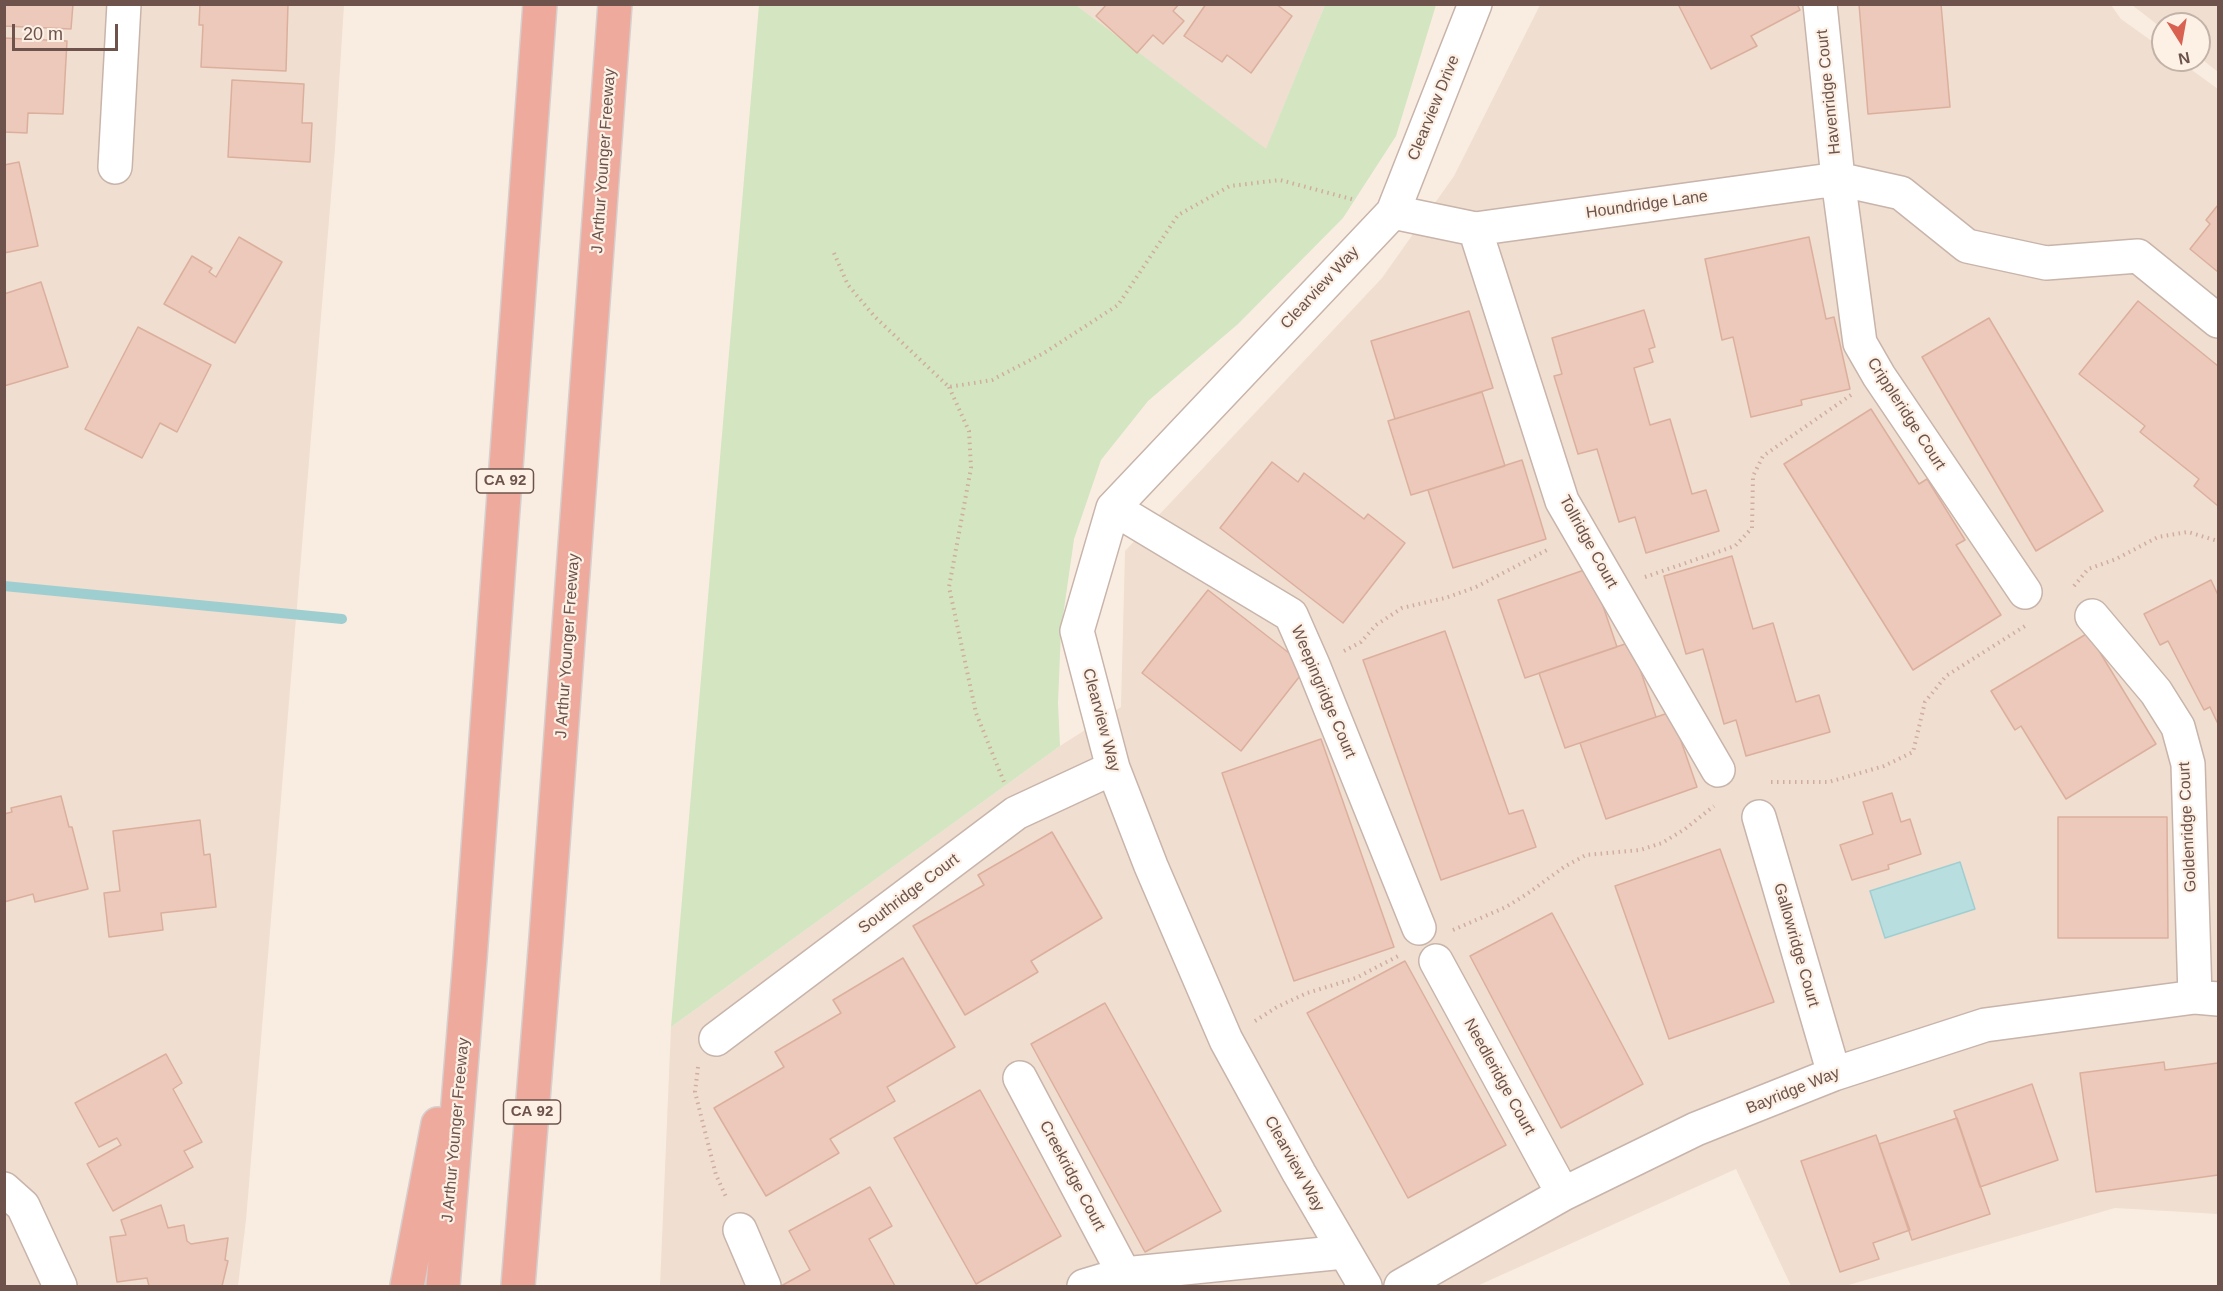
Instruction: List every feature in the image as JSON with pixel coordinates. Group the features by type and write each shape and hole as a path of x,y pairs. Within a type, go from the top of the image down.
{"highway":[{"name":"J Arthur Younger Freeway","path":"443,1287 470,957 540,4"},
{"name":"J Arthur Younger Freeway","path":"518,1287 615,4"},
{"path":"541,1287 546,938"},
{"path":"407,1287 470,957"}],"street":[{"path":"115,167 124,4"},
{"name":"Clearview Drive","path":"1393,212 1475,4"},
{"name":"Havenridge Court","path":"1821,4 1838,179"},
{"name":"Houndridge Lane","path":"1393,212 1475,229 1838,179 1901,193 1967,246 2046,263 2138,256 2218,321"},
{"name":"Crippleridge Court","path":"1838,179 1860,343 1879,376 2025,592"},
{"name":"Clearview Way","path":"1365,1287 1226,1040 1151,866 1113,768 1077,631 1113,508 1393,212"},
{"name":"Tollridge Court","path":"1475,229 1562,501 1718,770"},
{"name":"Weepingridge Court","path":"1113,508 1291,615 1419,928"},
{"name":"Goldenridge Court","path":"2092,616 2156,692 2178,727 2188,764 2207,998"},
{"name":"Southridge Court","path":"716,1039 1016,813 1113,768"},
{"name":"Gallowridge Court","path":"1759,817 1834,1074"},
{"name":"Needleridge Court","path":"1436,961 1563,1194"},
{"name":"Bayridge Way","path":"1401,1287 1563,1194 1696,1129 1834,1074 1985,1025 2207,998"},
{"name":"Creekridge Court","path":"1020,1078 1124,1274"},
{"path":"4,1189 23,1206 60,1287"},
{"path":"740,1230 764,1287"},
{"path":"1084,1287 1124,1274 1344,1252"}],"path":[{"path":"949,387 992,380 1044,353 1118,305 1178,215 1230,186 1280,180 1393,212"},
{"path":"834,253 848,285 875,316 949,387 969,431 971,468 949,587 976,713 1016,813"},
{"path":"1613,588 1735,546 1752,528 1753,476 1763,456 1879,376"},
{"path":"1313,665 1361,642 1376,625 1402,608 1445,598 1476,587 1545,552 1576,525"},
{"path":"716,1039 698,1067 695,1092 716,1174 740,1230"}],"shaded area":[{"path":"5,5 344,5 335,148 246,1220 238,1286 5,1286"},
{"path":"1076,5 1325,5 1266,150"},
{"path":"1540,5 2111,5 2121,19 2151,40 2151,72 2195,72 2218,89 2218,1214 2115,1208 1845,1286 1791,1286 1736,1169 1477,1286 660,1286 671,1027 1060,746 1121,707 1125,551 1382,278 1454,176"},
{"path":"2132,5 2218,5 2218,72 2211,66 2211,12 2151,12 2151,20"}],"green space":[{"path":"759,5 1076,5 1266,149 1325,5 1436,5 1396,136 1343,218 1238,324 1148,401 1101,460 1074,539 1061,630 1058,703 1060,746 671,1027"}],"water":[{"path":"1960,862 1975,909 1885,938 1870,891"}],"building":[{"path":"4,4 73,4 71,29 4,26"},
{"path":"200,4 288,4 286,71 201,67 203,25 199,25"},
{"path":"1107,4 1179,4 1173,11 1184,21 1163,44 1153,35 1137,53 1096,16"},
{"path":"1206,4 1276,4 1292,16 1251,73 1227,55 1222,62 1184,36"},
{"path":"1678,4 1797,4 1800,10 1751,36 1757,46 1711,69"},
{"path":"1859,4 1941,4 1950,107 1868,114"},
{"path":"4,38 67,41 63,114 28,113 27,133 4,132"},
{"path":"232,80 304,84 302,123 312,123 310,162 228,157"},
{"path":"19,162 38,246 4,253 4,165"},
{"path":"2218,205 2218,272 2190,249 2210,224 2206,220"},
{"path":"239,237 282,262 235,343 164,304 192,256 212,268 209,272 216,277"},
{"path":"1809,237 1826,319 1834,317 1850,389 1801,400 1802,405 1751,417 1733,337 1722,340 1705,259"},
{"path":"41,282 68,367 4,386 4,294"},
{"path":"2138,301 2218,366 2218,506 2194,486 2199,479 2140,432 2145,426 2079,374"},
{"path":"1644,310 1655,347 1649,349 1653,362 1634,368 1650,425 1670,419 1692,494 1706,490 1719,531 1646,553 1635,517 1619,522 1597,449 1578,454 1554,376 1562,374 1552,338"},
{"path":"1469,311 1493,388 1395,419 1371,341"},
{"path":"1989,318 2103,511 2036,551 1922,357"},
{"path":"138,327 211,365 177,432 160,423 142,458 85,429"},
{"path":"1482,392 1505,466 1411,495 1388,421"},
{"path":"1871,409 1919,484 1927,479 1965,540 1956,545 2001,615 1913,670 1784,464"},
{"path":"1522,460 1546,539 1453,568 1428,490"},
{"path":"1272,462 1298,482 1304,473 1364,519 1368,514 1405,543 1343,623 1220,528"},
{"path":"1732,556 1753,629 1773,623 1796,702 1819,695 1830,732 1746,756 1736,720 1724,724 1703,649 1686,654 1664,576"},
{"path":"1590,568 1617,647 1525,678 1498,600"},
{"path":"2211,580 2218,595 2218,724 2210,707 2204,710 2168,641 2160,645 2144,614"},
{"path":"1208,590 1307,667 1241,751 1142,673"},
{"path":"1445,631 1509,814 1523,810 1536,847 1441,880 1363,660"},
{"path":"2088,633 2156,744 2066,799 2021,726 2015,730 1991,691"},
{"path":"1631,642 1656,717 1565,748 1539,673"},
{"path":"1671,712 1697,787 1606,819 1580,743"},
{"path":"1321,739 1394,947 1294,981 1222,773"},
{"path":"1892,793 1901,822 1910,819 1921,854 1888,865 1889,869 1852,880 1840,845 1873,834 1863,802"},
{"path":"61,796 69,827 72,827 88,889 35,902 33,894 4,902 4,814 12,812 11,808"},
{"path":"2058,817 2167,817 2168,938 2058,938"},
{"path":"200,820 204,855 210,854 216,907 161,913 163,930 109,937 104,893 120,891 113,831"},
{"path":"1052,832 1102,918 1031,961 1038,972 965,1015 913,926 984,885 978,875"},
{"path":"1720,849 1774,1002 1669,1039 1615,886"},
{"path":"1552,913 1643,1084 1561,1128 1470,956"},
{"path":"903,958 955,1047 887,1087 895,1101 830,1139 839,1153 766,1196 714,1108 784,1067 775,1052 841,1013 833,1000"},
{"path":"1405,961 1506,1145 1408,1198 1307,1013"},
{"path":"1105,1003 1221,1211 1145,1252 1031,1044"},
{"path":"166,1054 182,1083 173,1089 202,1142 184,1151 193,1167 113,1211 87,1164 121,1145 117,1138 99,1147 75,1103"},
{"path":"2164,1062 2165,1070 2218,1063 2218,1175 2096,1192 2080,1073"},
{"path":"2032,1084 2058,1160 1980,1187 1954,1111"},
{"path":"980,1090 1061,1236 976,1284 894,1138"},
{"path":"1957,1118 1990,1214 1912,1240 1879,1144"},
{"path":"1876,1135 1910,1230 1873,1243 1879,1259 1840,1272 1801,1161"},
{"path":"870,1187 892,1226 869,1239 895,1286 781,1286 810,1270 789,1231"},
{"path":"161,1205 168,1228 184,1225 187,1241 191,1244 228,1238 225,1260 228,1261 222,1286 149,1286 147,1278 117,1282 110,1237 126,1235 121,1220"}],"waterway":[{"path":"4,586 342,619"}]}
